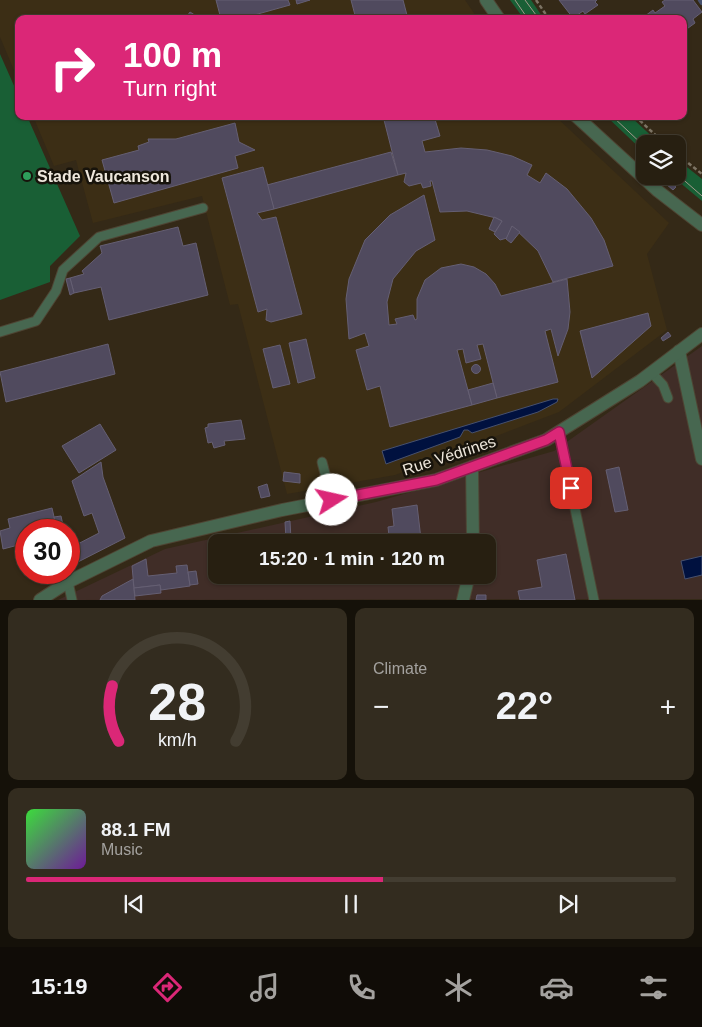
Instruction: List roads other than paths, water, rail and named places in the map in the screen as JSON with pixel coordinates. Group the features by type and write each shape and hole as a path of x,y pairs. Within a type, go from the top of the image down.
{"street":[{"path":"486,0 496,15"},
{"path":"580,120 658,191 702,225"},
{"name":"Rue Védrines","path":"80,576 151,541 332,500 436,480 546,440 651,372 702,334"},
{"path":"679,351 702,460"},
{"path":"472,467 473,534"},
{"name":"Rue Védrines","path":"40,600 65,584"},
{"path":"463,600 467,584"}],"lane":[{"path":"0,332 36,321 56,291 63,270 99,237 203,208"},
{"path":"651,372 663,385 668,398"},
{"path":"559,432 594,600"},
{"path":"322,462 332,500"},
{"path":"68,584 72,600"}],"water":[{"path":"558,399 557,402 538,412 472,433 464,430 460,437 386,464 382,451"},
{"path":"702,556 702,575 685,579 681,561"}],"tram line":[{"path":"515,0 525,15"},
{"path":"525,0 536,15"},
{"path":"616,120 636,139"},
{"path":"686,182 702,196"}],"place":[{"name":"Stade Vaucanson","path":"27,176"}]}
